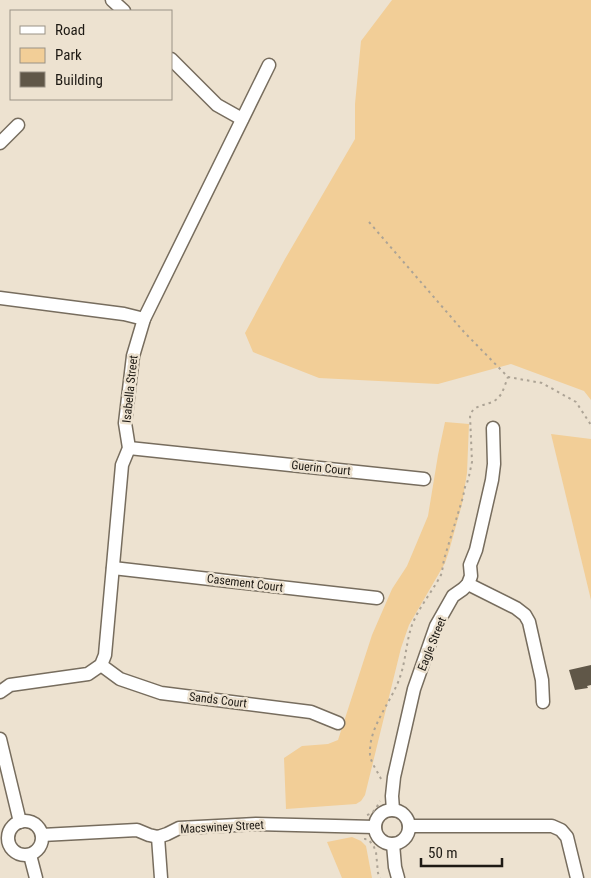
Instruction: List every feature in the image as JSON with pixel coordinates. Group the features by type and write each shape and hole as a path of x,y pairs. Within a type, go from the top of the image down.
{"street":[{"path":"172,60 217,105 242,119"},
{"name":"Isabella Street","path":"101,665 104,655 122,465 129,448 125,423 133,356 144,319 270,65"},
{"path":"0,143 18,125"},
{"path":"0,298 124,314 144,319"},
{"path":"493,428 494,464 492,480 476,550 470,565 471,576 468,584 516,608 525,615 529,622 542,680 543,702"},
{"name":"Guerin Court","path":"129,448 424,480"},
{"name":"Casement Court","path":"113,568 377,598"},
{"name":"Eagle Street","path":"393,810 394,777 414,689 436,626 453,596 468,584"},
{"path":"0,692 10,685 88,674 101,665"},
{"name":"Sands Court","path":"101,665 120,679 161,692 311,712 338,723"},
{"path":"0,739 20,822"},
{"path":"393,810 403,814 409,826 406,836 393,844 381,840 375,827 375,822 382,812 393,810"},
{"path":"20,822 32,822 37,825 42,835 43,840 39,850 30,855 24,856 15,853 4,842 10,829 20,822"},
{"name":"Macswiney Street","path":"158,837 179,828 256,824 375,827"},
{"path":"409,826 552,826 561,830 567,837 577,878"},
{"path":"42,835 137,830 158,837 161,878"},
{"path":"393,844 398,878"},
{"path":"30,855 36,878"}],"path":[{"path":"370,222 464,332 508,377 542,384 576,402 591,425"},
{"path":"472,429 470,415 472,410 482,404 497,400 508,377"}],"green space":[{"path":"392,0 591,0 591,400 584,391 511,364 438,384 319,378 253,352 245,333 285,259 355,139 355,104 361,41"},
{"path":"445,422 469,424 467,473 462,504 445,563 409,625 401,648 365,795 356,804 286,809 284,758 302,746 328,744 338,740 372,635 392,589 407,566 428,516"},
{"path":"551,434 591,439 591,600"},
{"path":"352,837 361,841 366,846 372,878 342,878 327,842"}],"building":[{"path":"591,665 591,685 587,686 588,688 575,690 569,670"}]}
